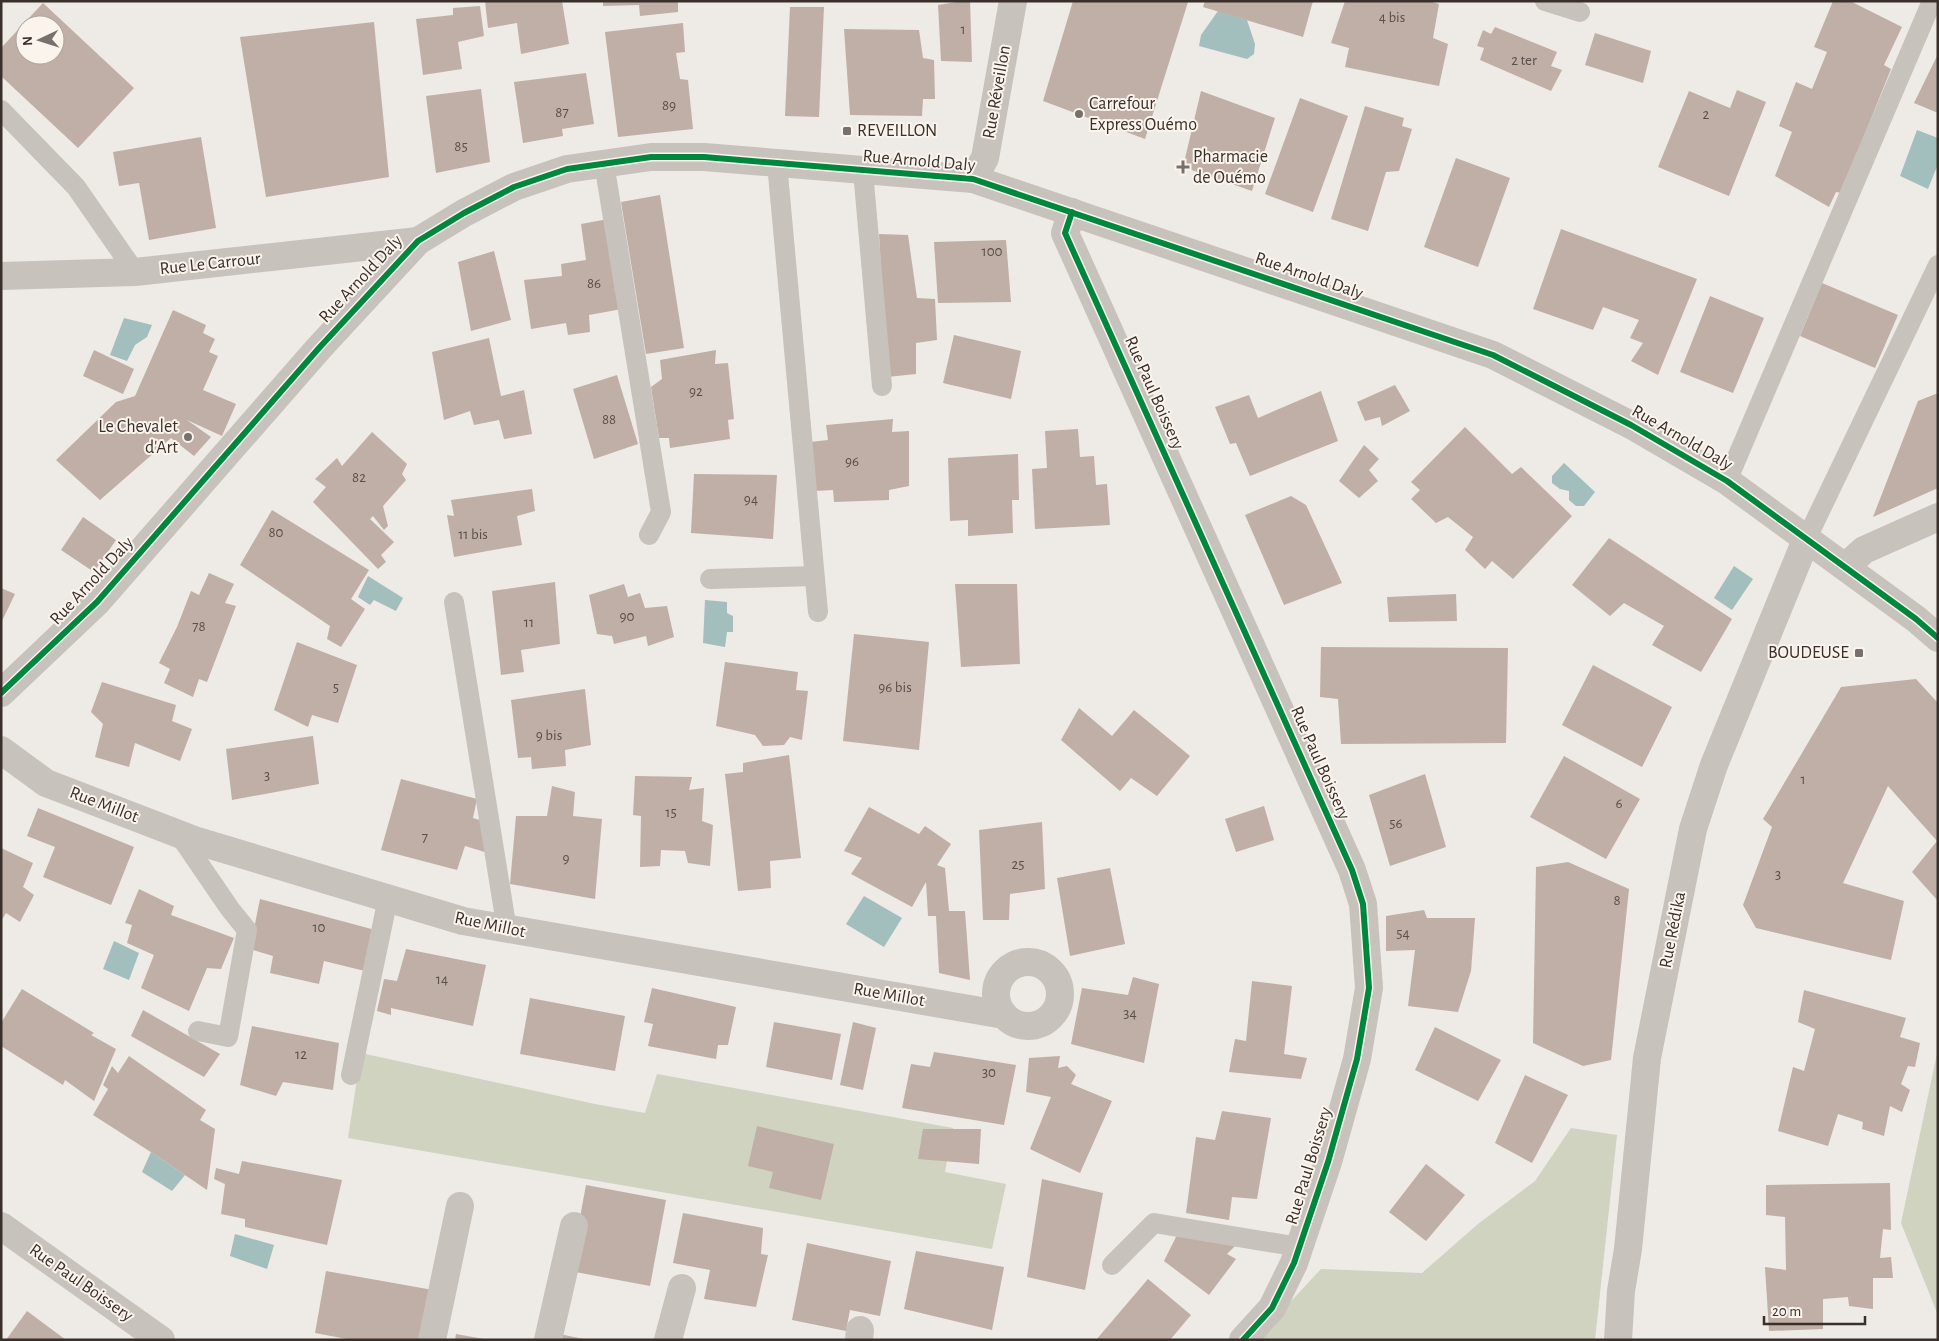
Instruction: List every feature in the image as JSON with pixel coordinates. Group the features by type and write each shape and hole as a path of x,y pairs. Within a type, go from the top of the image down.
{"street":[{"name":"Rue Réveillon","path":"973,179 985,158 1013,1"},
{"name":"Rue Arnold Daly","path":"1,693 97,602 319,348 418,241 464,213 514,187 567,169 651,157 704,156 973,179 1493,356 1631,425 1726,481 1806,540 1927,622 1938,638"},
{"name":"Rue Paul Boissery","path":"1072,212 1066,233 1352,870 1364,904 1369,988 1357,1059 1328,1162 1294,1262 1272,1308 1243,1340"},
{"name":"Rue Le Carrour","path":"1,276 135,272 418,241"},
{"path":"1845,567 1864,550 1938,517"},
{"name":"Rue Rédika","path":"1618,1340 1621,1291 1628,1249 1647,1058 1693,829 1714,765 1806,540"},
{"name":"Rue Millot","path":"1,750 46,783 178,833 211,845 462,921 1004,1014"},
{"path":"432,1340 460,1206"},
{"name":"Rue Paul Boissery","path":"1,1226 162,1340"},
{"path":"548,1340 574,1226"},
{"path":"668,1340 682,1288"}],"lane":[{"path":"1545,1 1580,12"},
{"path":"1726,481 1932,1"},
{"path":"1,110 76,187 135,272"},
{"path":"604,163 661,512 649,535"},
{"path":"777,163 818,612"},
{"path":"862,171 882,386"},
{"path":"1806,540 1938,265"},
{"path":"710,579 814,576"},
{"path":"454,602 507,930"},
{"path":"178,833 230,909 247,930 228,1037 198,1031"},
{"path":"352,1075 388,898"},
{"path":"1112,1265 1154,1224 1299,1247"}],"green space":[{"path":"1938,1049 1938,1315 1901,1223"},
{"path":"361,1053 595,1104 645,1113 657,1074 953,1128 945,1172 1006,1184 992,1249 348,1138"},
{"path":"1571,1128 1617,1135 1595,1340 1255,1340 1321,1269 1422,1273 1478,1224 1535,1181"}],"water":[{"path":"1218,11 1247,20 1255,44 1254,54 1247,59 1199,46 1201,35"},
{"path":"1917,130 1938,138 1938,164 1928,189 1900,176"},
{"path":"124,318 152,325 147,337 135,345 127,361 110,355"},
{"path":"1564,463 1595,492 1584,506 1576,506 1569,500 1569,491 1560,489 1552,483 1552,476"},
{"path":"1734,566 1753,579 1732,610 1714,598"},
{"path":"368,576 403,598 396,611 374,600 370,605 358,597"},
{"path":"705,600 727,602 727,613 733,616 733,632 727,632 725,647 703,643"},
{"path":"864,896 902,918 884,947 846,924"},
{"path":"114,941 139,953 129,980 103,969"},
{"path":"151,1152 185,1175 172,1191 142,1172"},
{"path":"235,1234 274,1245 267,1269 230,1256"}],"building":[{"path":"485,1 562,1 569,44 521,54 517,23 488,28"},
{"path":"603,1 678,1 678,12 640,16 639,5 603,6"},
{"path":"970,1 972,62 941,61 938,5"},
{"path":"1073,1 1188,2 1145,139 1043,101"},
{"path":"1205,1 1313,1 1303,37 1203,7"},
{"path":"1345,1 1429,1 1439,4 1433,38 1448,44 1439,86 1345,67 1349,48 1331,43"},
{"path":"1833,1 1850,1 1902,27 1884,65 1891,69 1841,193 1836,192 1829,207 1775,176 1792,132 1779,126 1796,82 1812,89 1827,52 1814,47"},
{"path":"43,3 56,15 32,15"},
{"path":"480,6 484,36 458,42 462,69 423,75 416,19 453,15 453,8"},
{"path":"790,7 824,7 819,117 785,116"},
{"path":"374,22 389,177 266,197 240,37"},
{"path":"683,23 685,52 676,53 680,79 688,80 693,129 618,137 605,32"},
{"path":"65,24 134,88 78,148 1,76 1,48 15,33 15,65 65,65"},
{"path":"1495,27 1557,52 1551,66 1562,70 1551,91 1480,60 1484,48 1477,46 1483,30 1491,34"},
{"path":"844,29 919,30 923,58 934,60 935,99 923,99 922,116 850,115"},
{"path":"1595,33 1651,51 1643,83 1585,65"},
{"path":"1938,54 1938,113 1914,103"},
{"path":"586,73 594,124 562,129 563,136 523,143 514,82"},
{"path":"481,89 490,162 436,173 426,96"},
{"path":"1737,90 1766,102 1729,196 1658,167 1689,91 1730,108"},
{"path":"1201,91 1275,118 1252,191 1183,167"},
{"path":"1300,98 1348,116 1313,212 1265,194"},
{"path":"1365,106 1404,118 1402,126 1412,129 1399,171 1386,172 1368,231 1331,219"},
{"path":"201,137 216,228 149,240 139,183 119,186 113,152"},
{"path":"1456,158 1510,178 1478,267 1424,247"},
{"path":"660,195 684,348 646,354 621,202"},
{"path":"608,219 622,309 589,315 590,332 568,335 566,323 531,329 524,280 562,276 561,264 586,260 581,224"},
{"path":"1561,229 1697,279 1658,375 1631,361 1643,343 1630,338 1639,320 1603,307 1593,330 1533,309"},
{"path":"879,234 908,235 917,298 935,299 937,340 916,343 916,374 887,377"},
{"path":"1006,240 1011,302 938,303 934,242"},
{"path":"494,251 511,320 471,331 458,262"},
{"path":"1822,283 1898,315 1875,368 1800,336"},
{"path":"1710,296 1764,318 1733,393 1680,372"},
{"path":"173,310 206,325 203,333 215,339 209,352 218,356 203,390 236,404 222,436 187,420 211,437 194,456 171,438 100,500 56,460 116,402 135,396"},
{"path":"954,335 1021,351 1011,399 943,383"},
{"path":"489,338 501,396 524,390 532,434 504,439 499,420 474,425 470,411 444,420 432,352"},
{"path":"94,350 134,369 123,394 83,376"},
{"path":"716,350 715,364 728,363 734,419 728,420 730,439 670,448 669,438 659,438 651,387 662,379 660,360"},
{"path":"617,375 638,444 594,459 573,389"},
{"path":"1395,385 1410,411 1382,426 1380,417 1365,421 1357,402"},
{"path":"1321,391 1338,441 1250,476 1236,443 1230,444 1215,407 1249,395 1258,418"},
{"path":"1938,393 1938,488 1873,517 1918,401"},
{"path":"893,419 892,432 909,431 909,486 889,490 889,500 834,502 833,490 814,491 810,442 828,440 826,425"},
{"path":"1465,427 1512,474 1521,467 1572,516 1513,579 1492,561 1485,569 1465,550 1473,537 1448,517 1436,523 1411,499 1420,490 1411,482"},
{"path":"1078,429 1080,457 1094,456 1096,485 1107,484 1110,525 1035,529 1032,469 1047,468 1045,431"},
{"path":"372,432 407,464 402,474 406,480 383,506 388,526 384,530 373,516 370,519 394,542 381,555 386,562 378,569 313,502 326,487 315,479 337,458 342,466"},
{"path":"1364,445 1379,459 1369,470 1378,481 1359,498 1339,481"},
{"path":"1018,454 1019,500 1012,500 1013,533 968,536 968,520 950,521 948,458"},
{"path":"694,474 777,475 773,539 691,533"},
{"path":"532,489 535,511 517,516 522,545 454,557 447,515 454,516 451,500"},
{"path":"1291,496 1306,505 1342,583 1284,605 1245,515"},
{"path":"272,510 369,570 351,599 365,609 341,647 327,639 330,626 240,565"},
{"path":"83,517 116,540 94,572 61,550"},
{"path":"1609,538 1732,619 1701,672 1652,645 1664,626 1624,603 1610,616 1572,585"},
{"path":"209,573 234,584 225,603 236,606 207,682 199,679 193,697 164,683 170,669 159,663 177,627 191,591 199,595"},
{"path":"555,582 560,644 521,650 524,672 501,675 492,591"},
{"path":"624,584 628,597 640,593 645,608 667,606 674,637 648,646 646,636 614,644 612,636 597,634 589,595"},
{"path":"955,584 1017,584 1020,664 961,667"},
{"path":"1,588 15,594 1,623"},
{"path":"1456,594 1457,621 1389,622 1387,597"},
{"path":"854,634 929,642 919,750 843,741"},
{"path":"297,642 357,665 338,723 312,715 308,727 274,710"},
{"path":"1321,647 1508,648 1506,743 1341,744 1338,699 1320,697"},
{"path":"725,662 798,672 796,690 808,691 802,740 790,737 784,745 763,746 755,735 716,726"},
{"path":"1593,665 1672,707 1642,767 1562,725"},
{"path":"1916,679 1938,703 1938,901 1912,872 1937,841 1888,786 1843,883 1904,901 1891,960 1756,928 1743,905 1772,827 1763,819 1841,687"},
{"path":"102,682 176,705 172,721 192,729 180,761 135,743 129,767 95,757 103,724 91,712"},
{"path":"585,689 591,745 565,750 566,766 532,769 531,757 518,758 511,700"},
{"path":"1079,708 1112,736 1134,710 1190,756 1157,796 1131,778 1120,791 1061,740"},
{"path":"313,736 319,784 232,800 226,749"},
{"path":"789,755 801,858 770,861 771,888 738,891 725,774 743,772 743,763"},
{"path":"1564,756 1640,799 1606,859 1530,817"},
{"path":"1425,774 1446,847 1390,866 1369,795"},
{"path":"635,776 692,777 689,790 704,788 702,821 713,825 710,866 688,863 685,851 661,850 660,866 640,867 641,816 633,815"},
{"path":"401,779 477,799 473,818 483,821 488,853 465,846 457,870 381,850"},
{"path":"552,786 575,792 573,816 602,819 595,899 510,884 516,816 547,816"},
{"path":"1264,806 1274,840 1236,852 1225,819"},
{"path":"869,807 919,834 925,826 951,844 937,865 945,868 949,911 965,911 970,980 939,973 936,916 928,916 926,882 912,907 851,874 862,858 844,851"},
{"path":"38,808 134,847 111,905 43,877 55,847 27,836"},
{"path":"1042,822 1045,889 1010,894 1009,920 983,920 979,830"},
{"path":"1,848 33,863 23,887 34,895 20,922 6,913 1,921"},
{"path":"1568,862 1629,889 1611,1060 1583,1066 1533,1043 1536,867"},
{"path":"1110,868 1125,944 1070,956 1057,878"},
{"path":"139,889 174,906 171,915 234,938 221,969 207,968 189,1011 141,988 154,955 127,943 132,925 125,923"},
{"path":"260,899 375,930 369,972 324,961 319,984 270,973 273,956 250,949"},
{"path":"1424,910 1427,918 1475,918 1471,971 1458,1012 1408,1006 1415,950 1386,951 1386,916"},
{"path":"406,949 486,965 473,1026 391,1008 391,1015 377,1011 384,979 397,981"},
{"path":"1133,977 1159,984 1144,1063 1071,1044 1082,988 1128,995"},
{"path":"1252,981 1292,986 1284,1054 1307,1058 1301,1079 1229,1072 1235,1039 1246,1041"},
{"path":"652,988 736,1007 728,1045 718,1045 716,1059 648,1046 653,1024 644,1022"},
{"path":"22,989 94,1033 91,1035 116,1049 94,1101 65,1080 63,1085 1,1046 1,1023"},
{"path":"1804,990 1906,1018 1900,1037 1920,1043 1915,1067 1908,1066 1901,1084 1910,1090 1902,1112 1890,1106 1884,1136 1862,1129 1863,1122 1838,1114 1828,1146 1778,1131 1793,1067 1804,1071 1815,1029 1798,1022"},
{"path":"530,998 625,1016 615,1071 520,1054"},
{"path":"143,1010 220,1054 204,1077 131,1036"},
{"path":"774,1022 841,1034 832,1080 766,1067"},
{"path":"853,1022 876,1028 863,1090 840,1085"},
{"path":"252,1026 339,1043 333,1090 283,1082 276,1096 240,1085"},
{"path":"1435,1027 1501,1060 1478,1101 1415,1070"},
{"path":"934,1052 1016,1065 1004,1125 902,1108 911,1064 930,1067"},
{"path":"129,1056 206,1110 200,1120 215,1129 207,1190 93,1115 108,1089 103,1085 112,1066 118,1073"},
{"path":"1060,1056 1058,1068 1067,1066 1076,1075 1071,1084 1112,1101 1080,1173 1030,1149 1051,1097 1026,1092 1029,1058"},
{"path":"1525,1075 1568,1095 1532,1163 1495,1143"},
{"path":"1222,1111 1271,1118 1257,1199 1232,1197 1229,1220 1186,1213 1196,1137 1215,1140"},
{"path":"757,1126 834,1144 821,1200 769,1188 773,1172 748,1166"},
{"path":"923,1129 981,1129 979,1164 918,1159"},
{"path":"242,1161 342,1180 327,1245 245,1227 245,1219 221,1214 225,1184 214,1179 216,1168 239,1174"},
{"path":"1426,1164 1465,1195 1426,1241 1389,1212"},
{"path":"1042,1179 1103,1193 1085,1290 1027,1277"},
{"path":"1890,1183 1891,1230 1883,1229 1880,1258 1891,1257 1893,1278 1873,1278 1873,1309 1849,1306 1848,1297 1823,1299 1823,1329 1769,1331 1765,1267 1786,1270 1785,1217 1766,1215 1766,1185"},
{"path":"586,1185 666,1200 650,1286 570,1271"},
{"path":"683,1213 763,1228 761,1254 768,1255 756,1307 704,1299 710,1270 673,1263"},
{"path":"1178,1233 1235,1246 1227,1254 1236,1259 1209,1295 1164,1261"},
{"path":"807,1243 891,1261 880,1316 850,1310 846,1331 792,1320"},
{"path":"916,1251 1004,1267 992,1330 904,1309"},
{"path":"326,1271 433,1290 424,1340 352,1340 315,1333"},
{"path":"1148,1279 1191,1315 1170,1340 1096,1340"},
{"path":"27,1311 66,1340 6,1340"},
{"path":"456,1334 484,1339 455,1340"},
{"path":"559,1334 584,1339 584,1340 558,1340"}],"cycle path":[{"path":"1,693 97,602 319,348 418,241 464,213 514,187 567,169 651,157 704,157 973,179 1493,355 1631,425 1727,481 1916,619 1938,638"},
{"path":"1072,212 1065,233 1352,870 1363,904 1369,988 1357,1059 1328,1162 1294,1263 1272,1308 1243,1340"}],"place":[{"name":"Carrefour Express Ouémo","path":"1079,114"},
{"name":"REVEILLON","path":"847,131"},
{"name":"Pharmacie de Ouémo","path":"1183,167"},
{"name":"Le Chevalet d'Art","path":"188,437"},
{"name":"BOUDEUSE","path":"1859,653"}]}
